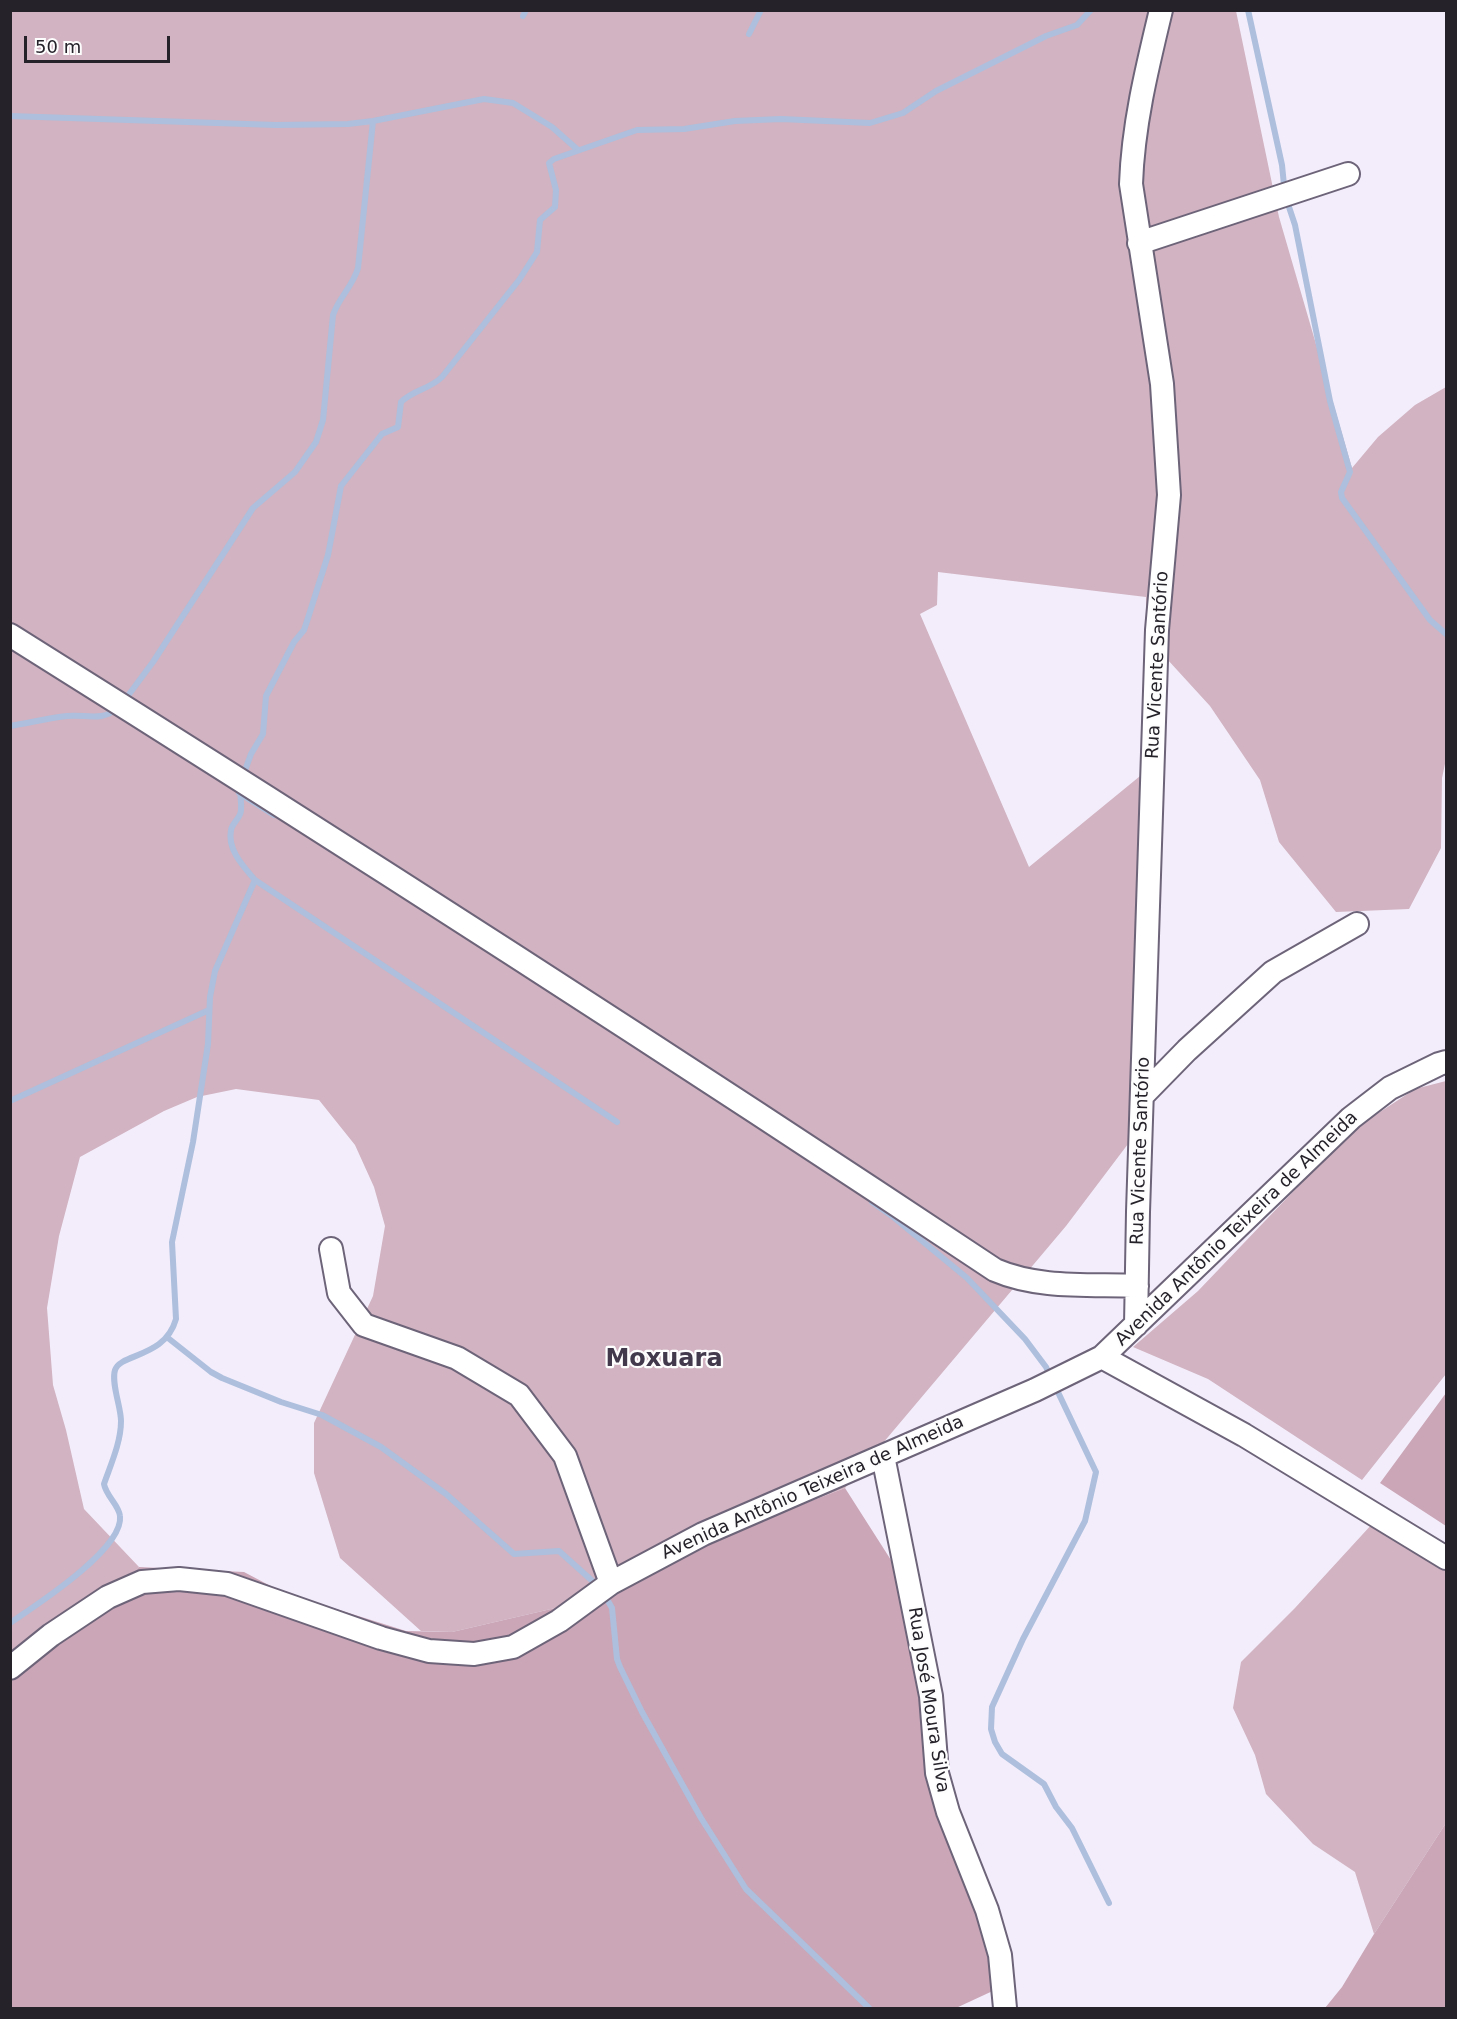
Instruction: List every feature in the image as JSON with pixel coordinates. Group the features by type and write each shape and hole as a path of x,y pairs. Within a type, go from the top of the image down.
{"street":[{"name":"Rua Vicente Santório","path":"1136,1325 1157,630 1169,495 1162,384 1131,184 1132,156 1142,88 1161,10"},
{"path":"1140,243 1348,174"},
{"path":"10,635 282,806 995,1270 1015,1279 1036,1282 1137,1286"},
{"path":"1143,1095 1187,1050 1274,972 1357,924"},
{"name":"Avenida Antônio Teixeira de Almeida","path":"10,1668 51,1635 108,1596 142,1582 179,1579 227,1584 381,1638 429,1651 474,1654 513,1647 559,1621 611,1583 703,1534 1035,1390 1102,1357 1351,1118 1390,1088 1446,1062"},
{"path":"330,1249 339,1293 364,1325 457,1358 519,1395 565,1456 611,1583"},
{"path":"1102,1357 1244,1435 1446,1558"},
{"name":"Rua José Moura Silva","path":"883,1456 931,1696 937,1773 948,1812 987,1910 1000,1955 1005,2008"}],"shaded area":[{"path":"11,11 1236,11 1279,217 1352,468 1378,437 1415,405 1446,387 1446,759 1442,778 1441,848 1409,909 1336,912 1279,842 1260,780 1210,706 1146,636 1146,597 938,572 937,605 920,614 1029,867 1145,772 1131,1140 1066,1226 845,1488 764,1519 564,1606 452,1632 421,1631 340,1558 314,1473 314,1423 373,1296 385,1226 374,1187 355,1145 319,1100 236,1089 197,1097 164,1111 80,1157 59,1236 47,1308 53,1385 84,1509 139,1567 11,1683"},
{"path":"1446,1081 1446,1374 1362,1480 1208,1379 1133,1347 1198,1291 1351,1131 1415,1089"},
{"path":"1446,1393 1446,1526 1380,1483"},
{"path":"845,1488 905,1582 997,1989 956,2008 11,2008 10,1683 139,1567 244,1572 282,1592 406,1631 452,1632 564,1606 764,1519"},
{"path":"1373,1523 1446,1567 1446,1823 1374,1934 1355,1872 1313,1844 1266,1794 1255,1755 1233,1708 1241,1662 1295,1608"},
{"path":"1446,1823 1446,2008 1325,2008 1342,1987"}],"waterway":[{"path":"523,16 526,10"},
{"path":"749,34 761,10"},
{"path":"243,776 251,754 263,734 266,696 294,642 304,630 328,555 341,486 382,434 398,427 401,402 442,377 519,280 537,252 540,220 555,207 556,190 549,163 554,159 637,130 684,129 735,121 781,119 870,123 903,113 936,91 1046,36 1077,25 1091,10"},
{"path":"1248,10 1282,165 1285,195 1295,225 1330,401 1350,472 1341,492 1342,498 1430,620 1446,634"},
{"path":"10,116 276,125 348,124 484,99 513,103 552,127 578,150"},
{"path":"124,701 153,662 253,508 295,472 316,442 323,420 333,315 358,268 373,121"},
{"path":"10,726 67,716 106,715 117,708"},
{"path":"241,786 241,813 232,827 230,837 237,858 255,880 617,1122"},
{"path":"239,793 274,815"},
{"path":"10,1623 76,1576 108,1544 117,1529 119,1512 104,1484 121,1429 121,1415 114,1381 115,1370 126,1360 144,1353 163,1341 176,1319 172,1242 193,1142 208,1044 210,997 215,971 255,880"},
{"path":"10,1101 209,1010"},
{"path":"872,1202 967,1278 1025,1339 1046,1367 1096,1472 1085,1521 1023,1639 992,1707 991,1729 1002,1754 1044,1784 1056,1807 1072,1828 1109,1903"},
{"path":"168,1338 222,1378 281,1402 322,1415 381,1447 446,1494 514,1554 559,1551 598,1586"},
{"path":"604,1594 612,1608 617,1659 620,1667 642,1712 701,1818 746,1889 869,2008"}],"district":[{"name":"Moxuara","path":"664,1360"}]}
